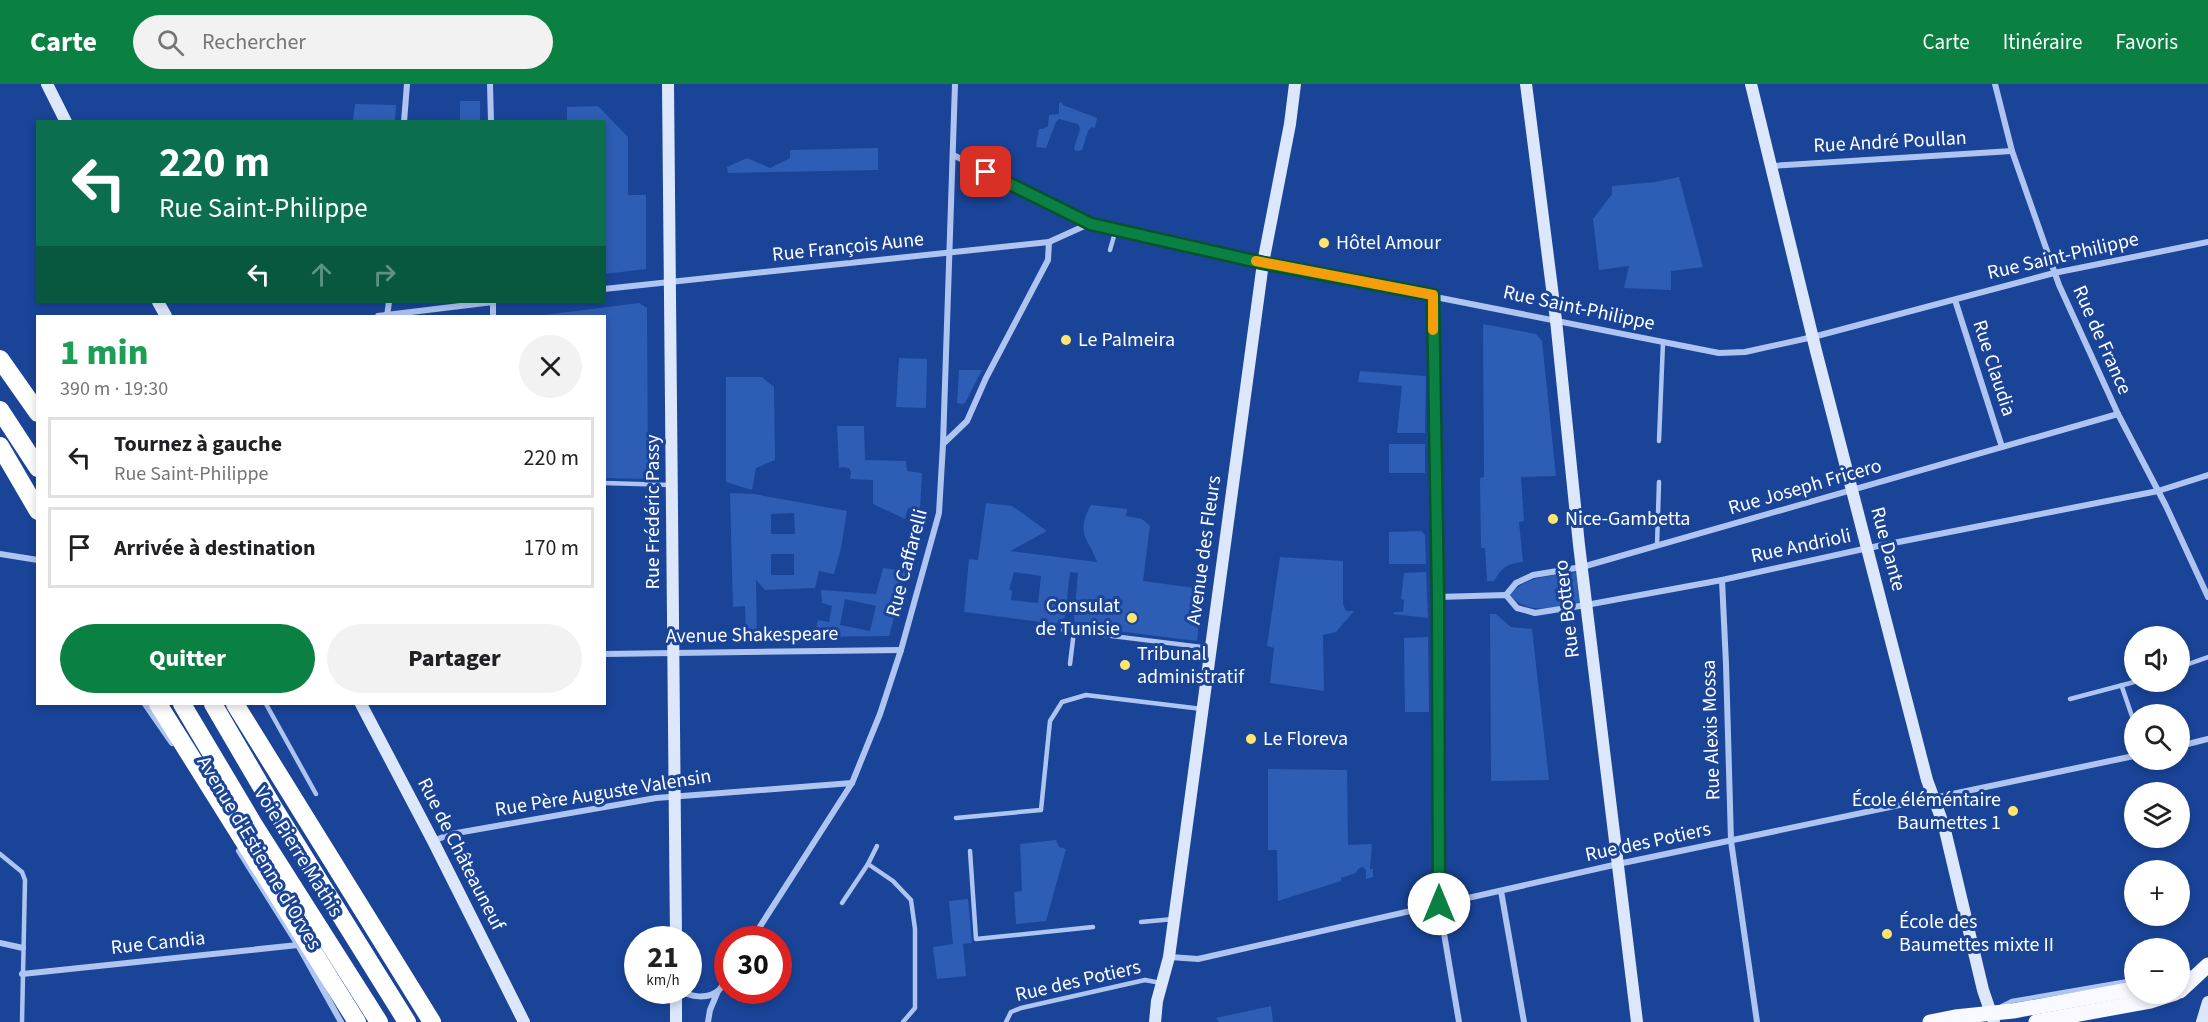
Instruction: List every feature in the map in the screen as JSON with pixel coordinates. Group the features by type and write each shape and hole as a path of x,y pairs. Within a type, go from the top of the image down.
{"highway":[{"path":"0,359 36,410"},
{"path":"0,410 36,465"},
{"path":"0,446 36,508"},
{"path":"159,705 357,1022"},
{"name":"Voie Pierre Mathis","path":"183,705 254,825 379,1022"},
{"name":"Voie Pierre Mathis","path":"214,705 275,810 407,1022"},
{"path":"236,705 432,1022"}],"main road":[{"path":"2190,971 2208,964"},
{"path":"2190,981 2208,964"},
{"path":"1930,1022 1992,1017 2124,991"},
{"path":"2036,1022 2134,1004"}],"street":[{"path":"47,84 65,120"},
{"path":"404,120 407,84"},
{"path":"490,84 491,120"},
{"name":"Rue Frédéric Passy","path":"668,84 676,926"},
{"name":"Rue Caffarelli","path":"760,926 852,783 880,714 901,650 939,513 955,84"},
{"name":"Avenue des Fleurs","path":"1155,1022 1169,957 1263,263 1290,124 1295,84"},
{"name":"Rue Bottero","path":"1526,84 1556,320 1586,605 1637,1022"},
{"name":"Rue Dante","path":"1751,84 1852,491 1927,780 1944,826 1992,1017"},
{"name":"Rue de France","path":"1995,84 2012,151 2054,273 2118,414 2158,491 2208,597"},
{"name":"Rue André Poullan","path":"1771,166 2012,151"},
{"name":"Rue Saint-Philippe","path":"953,155 1091,224 1263,263 1719,353 1745,352 1813,337 2054,273 2208,242"},
{"name":"Rue François Aune","path":"606,289 1049,242 1091,224"},
{"path":"943,444 967,421 986,378 1048,260 1049,242"},
{"path":"1433,295 1438,597 1439,904 1459,1022"},
{"name":"Rue Claudia","path":"1955,300 2002,447"},
{"path":"395,315 485,303"},
{"name":"Rue Joseph Fricero","path":"1506,595 1516,583 1533,575 1582,567 2118,414"},
{"name":"Rue Andrioli","path":"1506,595 1517,608 1535,612 1586,605 1722,580 1868,548 2158,491 2208,475"},
{"path":"0,554 36,560"},
{"name":"Rue Alexis Mossa","path":"1722,580 1731,841 1757,1022"},
{"path":"1438,597 1506,595"},
{"name":"Avenue Shakespeare","path":"606,654 901,650"},
{"name":"Avenue d'Estienne d'Orves","path":"146,705 177,750"},
{"name":"Rue de Châteauneuf","path":"363,705 434,841 524,1022"},
{"path":"2190,744 2208,739"},
{"name":"Rue des Potiers","path":"1169,957 1198,959 1618,864 2124,758"},
{"name":"Rue Père Auguste Valensin","path":"434,841 451,834 674,796 852,783"},
{"name":"Avenue d'Estienne d'Orves","path":"237,848 298,945 341,1022"},
{"path":"1501,891 1524,1022"},
{"path":"0,943 23,948"},
{"name":"Rue Candia","path":"22,974 298,945"},
{"path":"708,1022 714,1000"},
{"path":"2202,1022 2208,1002"},
{"path":"676,1022 677,1004"}],"lane":[{"path":"1110,250 1116,230"},
{"path":"1659,441 1663,342"},
{"path":"1657,546 1659,482"},
{"path":"606,483 672,485"},
{"path":"1063,630 1210,648"},
{"path":"1070,664 1074,631"},
{"path":"2190,663 2208,657"},
{"path":"2070,699 2122,687 2128,704"},
{"path":"956,818 1041,810 1050,722 1062,702 1086,695 1202,709"},
{"path":"267,705 316,794"},
{"path":"842,903 877,846"},
{"path":"970,851 976,939 1093,927"},
{"path":"0,854 22,872 26,880 22,1022"},
{"path":"868,864 894,881 911,900 915,930 915,1008 903,1022"},
{"path":"1141,922 1174,919"},
{"name":"Rue des Potiers","path":"1006,1022 1011,1012 1022,1008 1145,980 1162,983"},
{"path":"1973,1022 1992,1017 2012,1001 2124,982"}],"shaded area":[{"path":"460,101 480,101 480,120 460,120"},
{"path":"1059,103 1063,105 1097,118 1095,128 1092,127 1088,131 1082,150 1075,151 1074,148 1080,129 1078,124 1059,119 1046,148 1036,147 1039,129 1048,126 1049,115 1059,114"},
{"path":"355,104 396,105 395,120 353,120"},
{"path":"598,106 628,137 628,195 646,195 646,269 606,274 606,120 567,120 567,107"},
{"path":"878,148 878,170 728,173 727,167 747,158 770,168 790,158 790,150"},
{"path":"1679,177 1703,267 1671,271 1671,290 1624,288 1629,266 1599,270 1593,219 1612,194 1612,186 1656,182"},
{"path":"639,303 647,308 648,479 606,478 606,315 544,315"},
{"path":"1483,324 1536,334 1542,341 1556,476 1521,477 1524,521 1519,522 1523,562 1506,567 1494,581 1487,581 1485,548 1481,548 1480,478 1484,477"},
{"path":"899,358 927,359 926,408 896,407"},
{"path":"959,370 982,370 965,403 961,404 957,403"},
{"path":"1360,371 1426,376 1425,433 1397,433 1402,386 1358,382"},
{"path":"726,377 762,377 774,387 775,460 756,468 752,490 726,482"},
{"path":"837,426 864,426 865,460 906,461 907,471 922,473 920,510 908,508 905,519 873,504 873,480 850,479 849,468 839,468"},
{"path":"1389,444 1425,444 1425,473 1389,473"},
{"path":"730,493 754,494 847,511 834,574 819,571 815,588 765,590 756,580 757,636 746,635 745,606 733,607","holes":["794,513 795,534 771,534 771,514","771,554 794,554 794,575 771,575"]},
{"path":"986,503 1012,506 1047,531 1010,551 1097,562 1083,529 1091,505 1127,509 1126,516 1142,519 1150,526 1143,581 1202,589 1197,641 1076,626 1074,618 1078,573 1070,572 1065,617 1056,624 964,612 969,559 978,560","holes":["1014,572 1041,576 1038,603 1011,600 1012,590 1009,590"]},
{"path":"1421,531 1425,535 1426,564 1389,564 1389,532"},
{"path":"1280,557 1343,561 1343,604 1346,611 1354,611 1336,632 1323,635 1324,691 1270,683 1274,648 1267,646"},
{"path":"883,568 907,571 889,636 814,637 818,620 829,622 832,606 822,603 821,590 876,594","holes":["845,599 876,606 870,631 840,625"]},
{"path":"1426,572 1428,618 1393,614 1403,612 1404,600 1401,599 1404,573"},
{"path":"1578,572 1582,602 1535,608 1518,602 1510,595 1516,588 1532,580"},
{"path":"1490,614 1496,614 1511,627 1532,629 1549,780 1491,781"},
{"path":"1428,637 1429,712 1405,712 1404,638"},
{"path":"1268,769 1347,770 1348,845 1372,844 1370,869 1373,869 1373,877 1366,879 1366,870 1363,867 1356,873 1341,878 1341,881 1278,901 1277,850 1268,850"},
{"path":"1056,840 1059,847 1066,849 1046,921 1016,924 1014,892 1022,891 1020,844"},
{"path":"968,899 972,943 963,944 966,976 937,979 933,947 953,944 949,901"},
{"path":"1271,1006 1273,1022 1219,1022 1216,1018"}],"slow traffic":[{"path":"1256,261 1433,295 1433,330"}],"place":[{"name":"Hôtel Amour","path":"1324,243"},
{"name":"Le Palmeira","path":"1066,340"},
{"name":"Nice-Gambetta","path":"1553,519"},
{"name":"Consulat de Tunisie","path":"1132,618"},
{"name":"Tribunal administratif","path":"1125,665"},
{"name":"Le Floreva","path":"1251,739"},
{"name":"École éléméntaire Baumettes 1","path":"2013,811"},
{"name":"École des Baumettes mixte II","path":"1887,934"}],"route":[{"path":"986,172 1091,224 1263,263 1433,295 1438,597 1439,904"}]}
